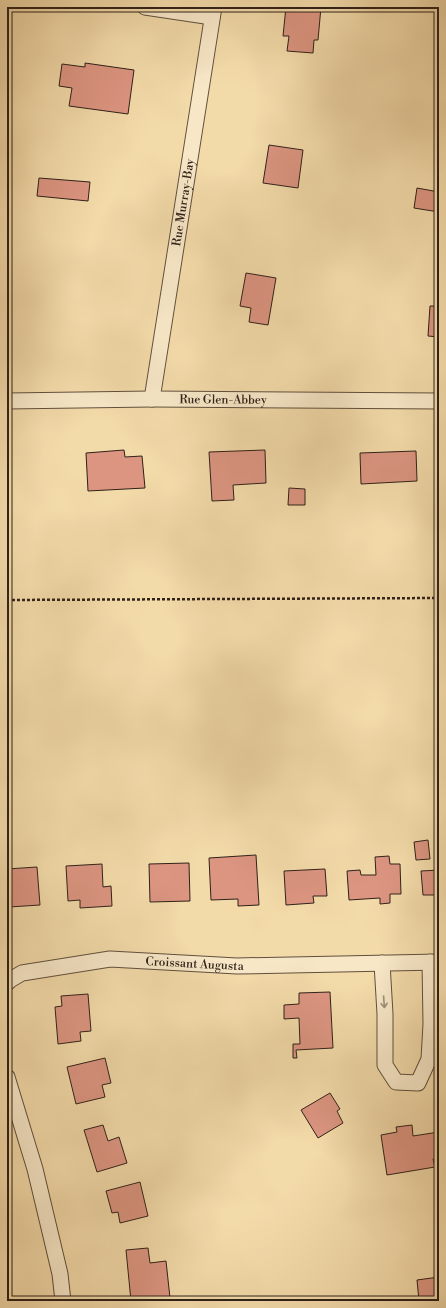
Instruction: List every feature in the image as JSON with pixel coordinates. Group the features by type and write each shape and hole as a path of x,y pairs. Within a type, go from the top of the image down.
{"street":[{"path":"145,7 213,12"},
{"name":"Rue Murray-Bay","path":"152,399 213,12"},
{"name":"Rue Glen-Abbey","path":"7,401 152,399 439,401"},
{"name":"Croissant Augusta","path":"8,981 22,973 110,959 237,966 382,963 434,962 429,1058 418,1083 396,1082 385,1065 385,1014 382,963"},
{"path":"7,1077 35,1169 60,1274 62,1301"}],"path":[{"path":"7,600 439,598"}],"building":[{"path":"286,7 321,7 318,40 314,40 313,53 287,51 289,36 283,36"},
{"path":"85,63 134,70 128,114 69,106 72,88 59,86 62,64 85,67"},
{"path":"269,145 303,150 298,188 263,183"},
{"path":"39,178 90,182 88,201 37,196"},
{"path":"417,188 439,192 439,212 414,208"},
{"path":"246,273 276,278 268,325 249,322 251,308 240,306"},
{"path":"430,306 439,306 439,337 428,336"},
{"path":"124,450 125,457 142,456 145,488 88,491 86,453"},
{"path":"265,450 266,483 233,485 234,500 212,501 209,452"},
{"path":"416,451 417,481 361,484 360,453"},
{"path":"289,488 305,489 305,505 288,505"},
{"path":"428,840 430,859 416,860 414,842"},
{"path":"256,855 259,905 238,906 238,899 211,900 209,858"},
{"path":"389,856 390,864 400,864 401,894 390,894 390,903 380,904 380,898 349,900 347,871 360,870 361,875 376,875 375,857"},
{"path":"189,863 190,901 150,902 149,864"},
{"path":"102,864 103,887 111,886 112,906 80,908 80,900 68,901 66,866"},
{"path":"37,867 40,905 9,907 7,869"},
{"path":"325,869 327,896 313,896 314,903 286,905 284,871"},
{"path":"439,870 439,895 423,895 421,871"},
{"path":"330,992 333,1048 296,1050 297,1058 293,1058 293,1044 300,1044 299,1018 284,1019 284,1005 299,1004 299,993"},
{"path":"88,994 91,1031 80,1032 81,1041 58,1044 55,1007 62,1006 61,996"},
{"path":"105,1058 111,1083 102,1085 105,1097 76,1104 67,1067"},
{"path":"330,1093 340,1109 337,1111 343,1123 318,1138 301,1110"},
{"path":"103,1125 108,1141 119,1137 127,1163 97,1172 84,1130"},
{"path":"412,1125 413,1136 439,1132 439,1158 433,1159 435,1167 387,1175 381,1135 397,1132 396,1127"},
{"path":"140,1182 148,1216 120,1223 118,1212 112,1213 106,1191"},
{"path":"148,1248 150,1263 166,1261 170,1298 131,1301 126,1250"},
{"path":"439,1277 439,1301 419,1301 417,1280"}]}
